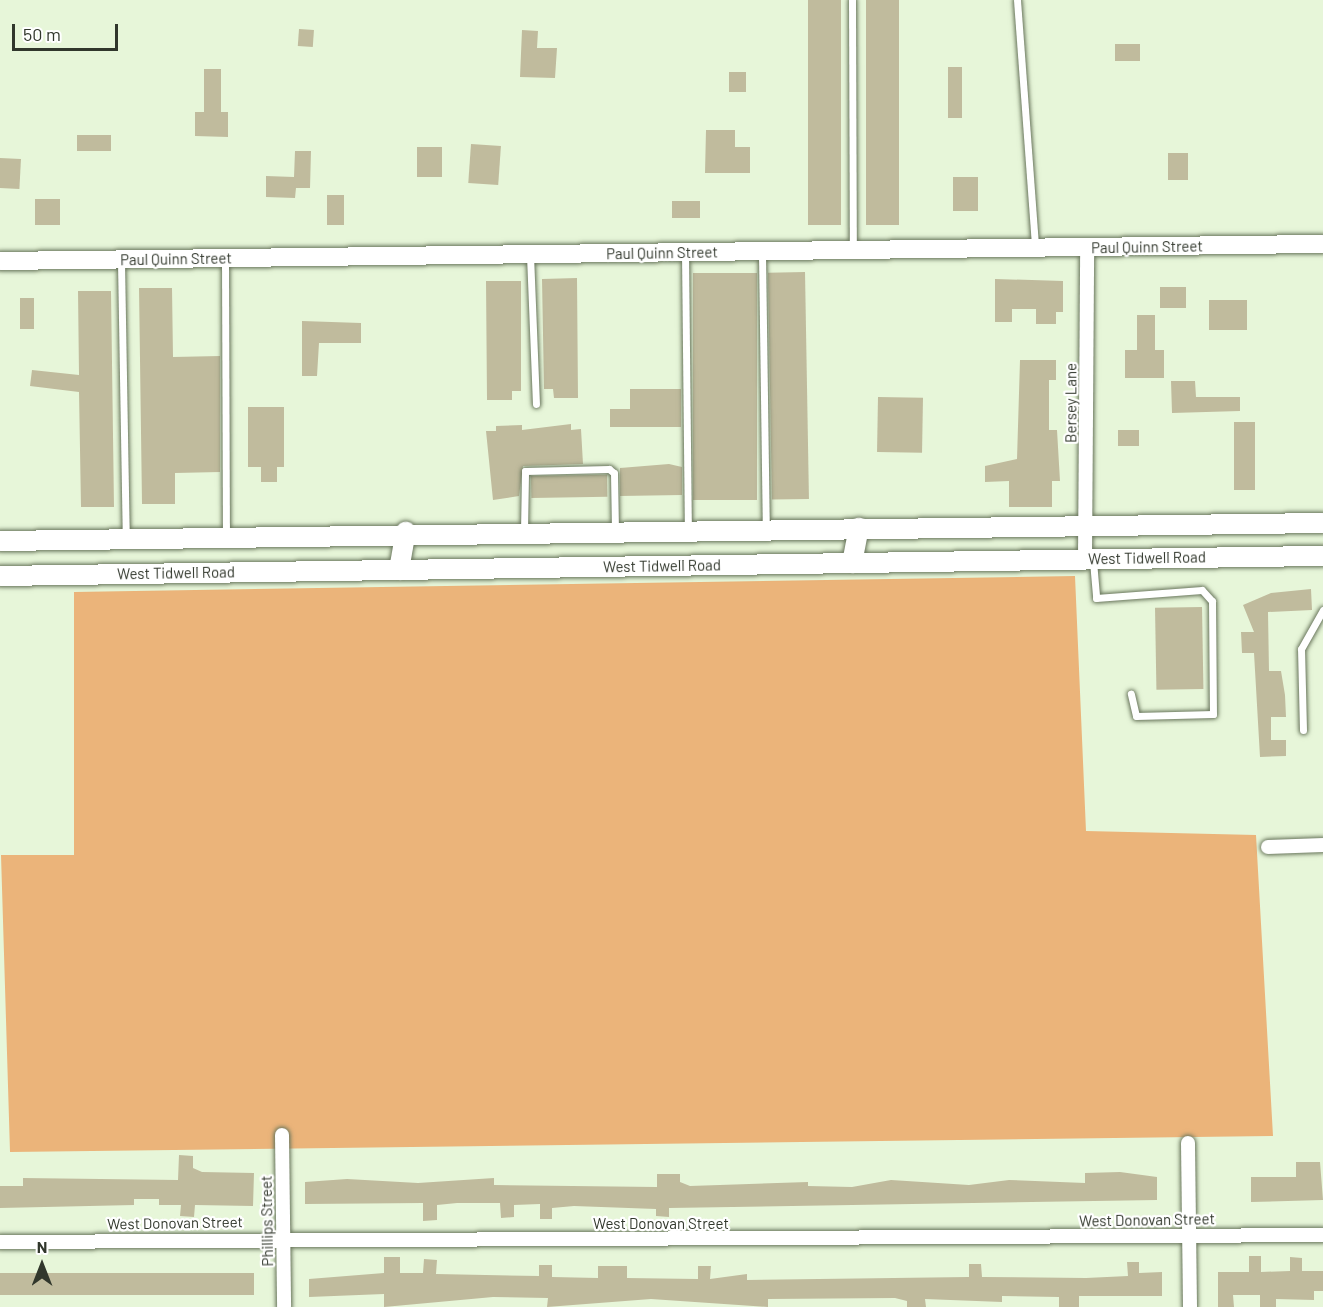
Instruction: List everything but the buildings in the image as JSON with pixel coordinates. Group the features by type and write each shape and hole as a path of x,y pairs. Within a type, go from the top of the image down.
{"main road":[{"path":"0,541 406,532 1323,523"},
{"path":"852,563 859,528"},
{"path":"399,570 406,532"},
{"name":"West Tidwell Road","path":"0,576 1323,556"}],"street":[{"name":"Paul Quinn Street","path":"0,261 1323,244"},
{"name":"Bersey Lane","path":"1087,248 1089,559"},
{"path":"1268,847 1323,846"},
{"name":"Phillips Street","path":"282,1135 284,1307"},
{"path":"1188,1143 1190,1307"},
{"name":"West Donovan Street","path":"0,1242 1323,1234"}],"lane":[{"path":"852,0 853,250"},
{"path":"1017,0 1035,249"},
{"path":"762,251 766,529"},
{"path":"685,252 688,530"},
{"path":"530,255 536,404"},
{"path":"225,258 226,536"},
{"path":"121,259 126,538"},
{"path":"524,531 525,471 609,469 614,473 615,530"},
{"path":"1089,559 1096,598 1202,590 1212,601 1213,714 1136,716 1131,694"},
{"path":"1303,729 1301,649 1323,610"}],"shaded area":[{"path":"1075,576 1086,831 1256,835 1273,1136 10,1152 1,855 74,855 74,592"}]}
